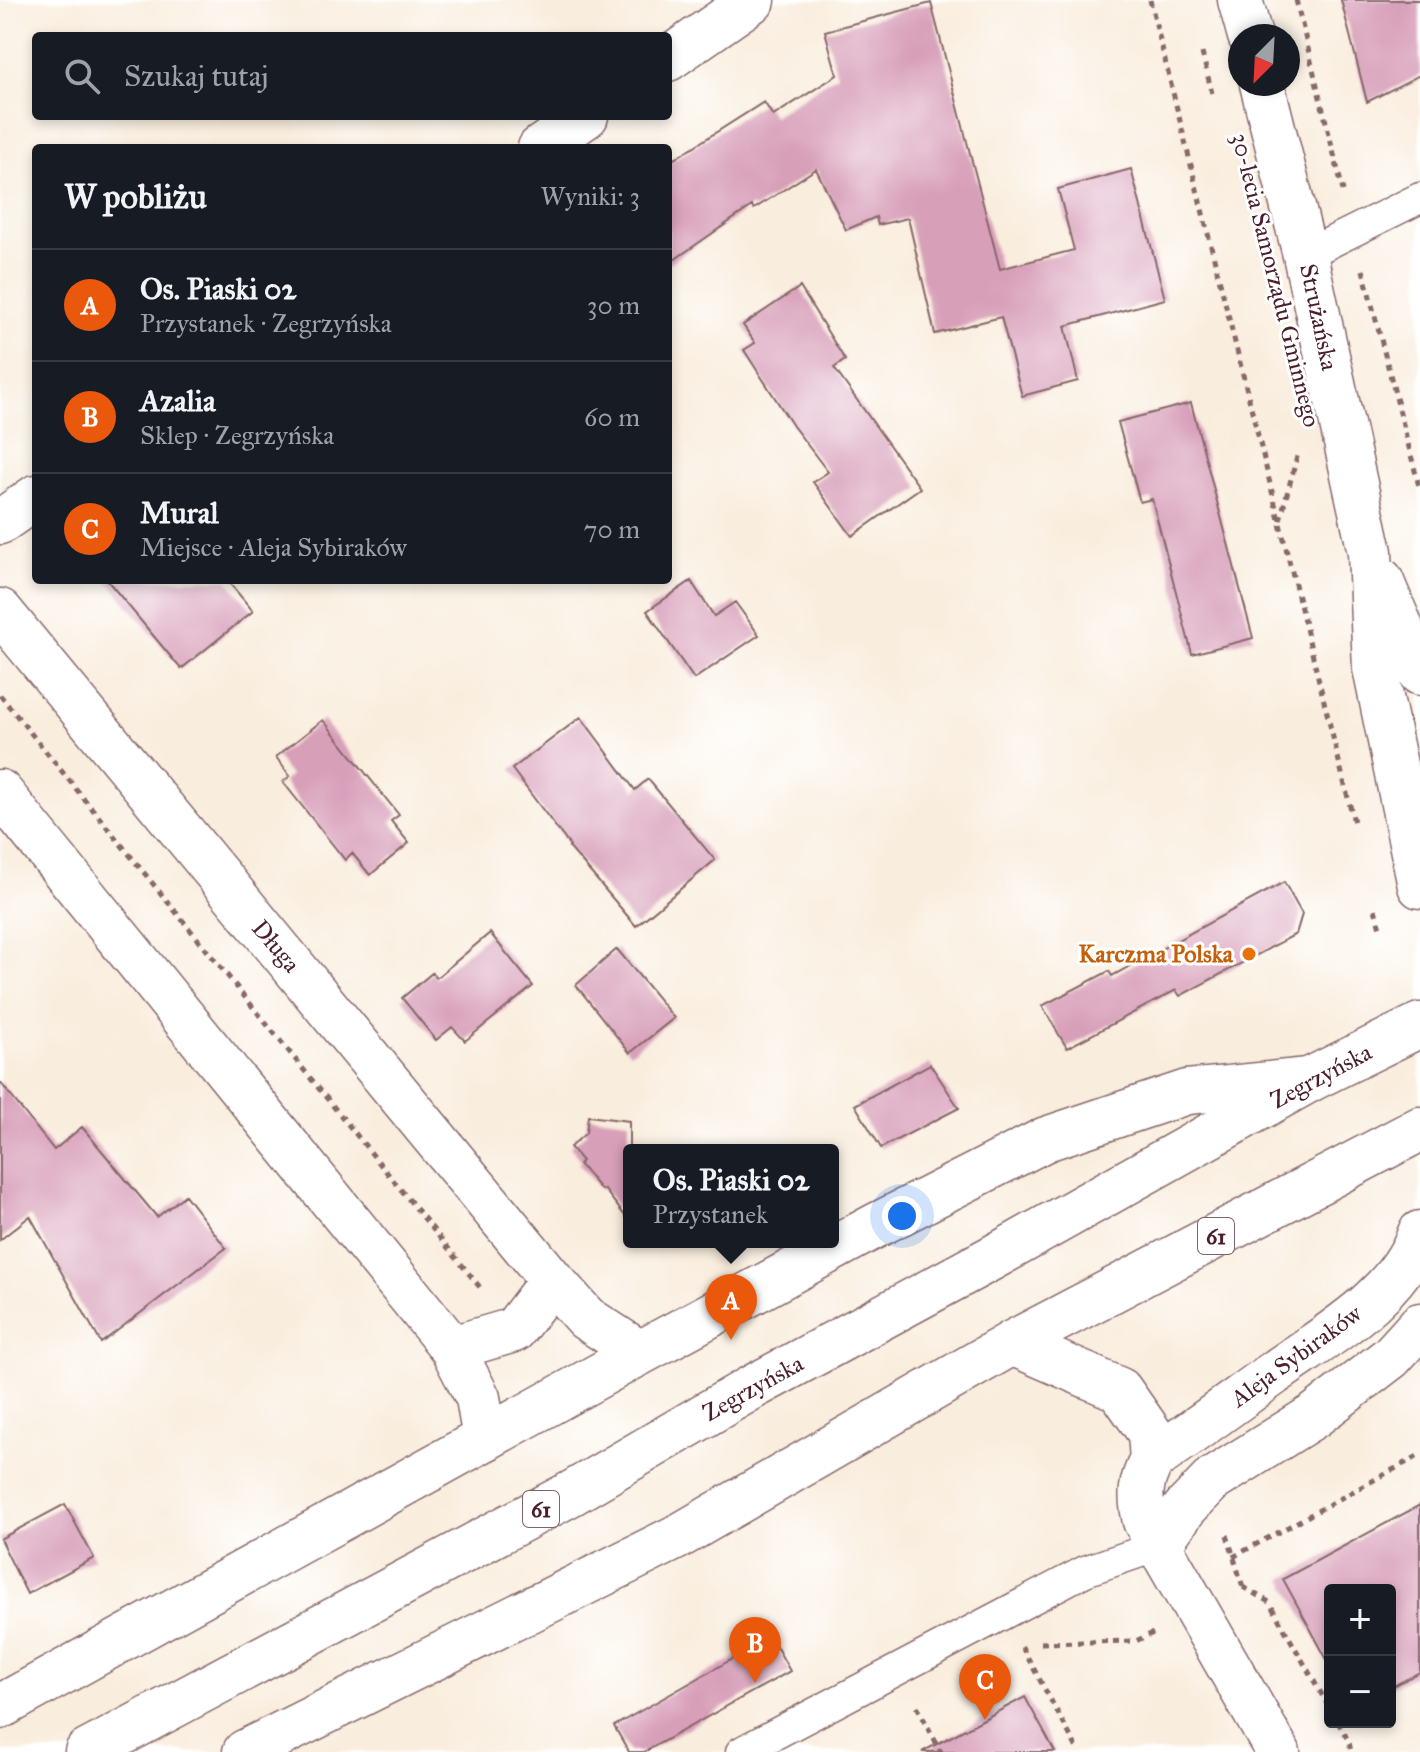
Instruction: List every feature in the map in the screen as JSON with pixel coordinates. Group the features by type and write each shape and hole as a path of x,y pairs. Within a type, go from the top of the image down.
{"street":[{"path":"672,56 753,0"},
{"path":"1240,0 1247,24"},
{"name":"Strużańska","path":"1265,96 1305,255 1370,552 1375,668 1420,886"},
{"path":"546,144 580,120"},
{"path":"0,522 32,500"},
{"name":"Strużańska","path":"1370,552 1420,673"},
{"name":"Długa","path":"0,611 552,1280 586,1318 640,1353"},
{"path":"0,792 452,1348 478,1398 485,1439"},
{"name":"Zegrzyńska","path":"87,1752 572,1493 751,1388 990,1259 1309,1080 1420,1025"},
{"path":"839,1246 1046,1139 1187,1092 1309,1080"},
{"name":"61","path":"245,1752 679,1536 1012,1343 1420,1129"},
{"name":"Aleja Sybiraków","path":"1152,1460 1339,1329 1384,1288 1414,1249 1420,1233"},
{"path":"0,1707 834,1248"},
{"path":"452,1348 514,1330 552,1280"},
{"path":"1158,1546 1185,1508 1212,1480 1314,1416 1391,1357 1420,1325"},
{"path":"1012,1343 1120,1390 1150,1433 1152,1460 1142,1478 1140,1500 1145,1521 1278,1752"}],"lane":[{"path":"1305,255 1420,198"},
{"path":"741,1752 1085,1571 1158,1546"}],"path":[{"path":"1150,0 1354,823"},
{"name":"30-lecia Samorządu Gminnego","path":"1200,46 1216,106"},
{"name":"30-lecia Samorządu Gminnego","path":"1280,521 1299,450"},
{"path":"0,695 514,1330"},
{"path":"1372,898 1380,928"},
{"path":"1233,1557 1420,1455"},
{"path":"1243,1587 1269,1602 1324,1698"},
{"path":"1022,1646 1079,1752"},
{"path":"896,1670 941,1752"},
{"path":"1341,1728 1351,1752"}],"building":[{"path":"1341,0 1420,0 1420,75 1367,102"},
{"path":"931,3 1000,269 1074,250 1058,189 1131,169 1165,299 1065,326 1078,381 1022,396 1001,317 935,334 908,218 878,225 876,217 846,230 816,169 754,209 752,206 672,261 672,160 764,102 773,116 837,75 825,31"},
{"path":"800,287 845,360 834,368 920,488 852,536 813,482 828,472 793,426 744,350 755,343 743,325"},
{"path":"1191,403 1253,638 1192,654 1152,499 1140,502 1118,422"},
{"path":"691,581 714,616 735,602 759,635 694,679 647,611"},
{"path":"110,584 230,584 253,611 181,669"},
{"path":"581,717 635,790 648,779 715,860 636,926 569,847 512,769"},
{"path":"323,720 399,815 391,821 409,843 370,875 352,853 345,860 283,782 290,776 276,757"},
{"path":"1284,882 1302,914 1296,934 1180,996 1176,990 1067,1048 1042,1006 1109,971 1112,976"},
{"path":"490,933 533,986 465,1041 452,1027 436,1040 402,998 432,973 436,978"},
{"path":"617,949 674,1018 630,1053 576,985"},
{"path":"930,1064 959,1108 881,1148 855,1105"},
{"path":"0,1082 54,1150 82,1127 157,1217 185,1195 226,1248 101,1343 30,1216 0,1240"},
{"path":"588,1116 629,1121 629,1144 623,1144 623,1213 579,1164 582,1161 570,1147 586,1133"},
{"path":"65,1504 94,1558 27,1594 0,1539"},
{"path":"1420,1505 1420,1672 1396,1685 1396,1584 1324,1584 1324,1654 1283,1579"},
{"path":"771,1637 790,1671 644,1752 629,1752 614,1726"},
{"path":"1025,1697 1055,1752 922,1752"}],"place":[{"name":"Karczma Polska","path":"1249,954"},
{"name":"Os. Piaski 02","path":"731,1340"},
{"name":"Azalia","path":"755,1683"},
{"name":"Mural","path":"985,1720"}]}
